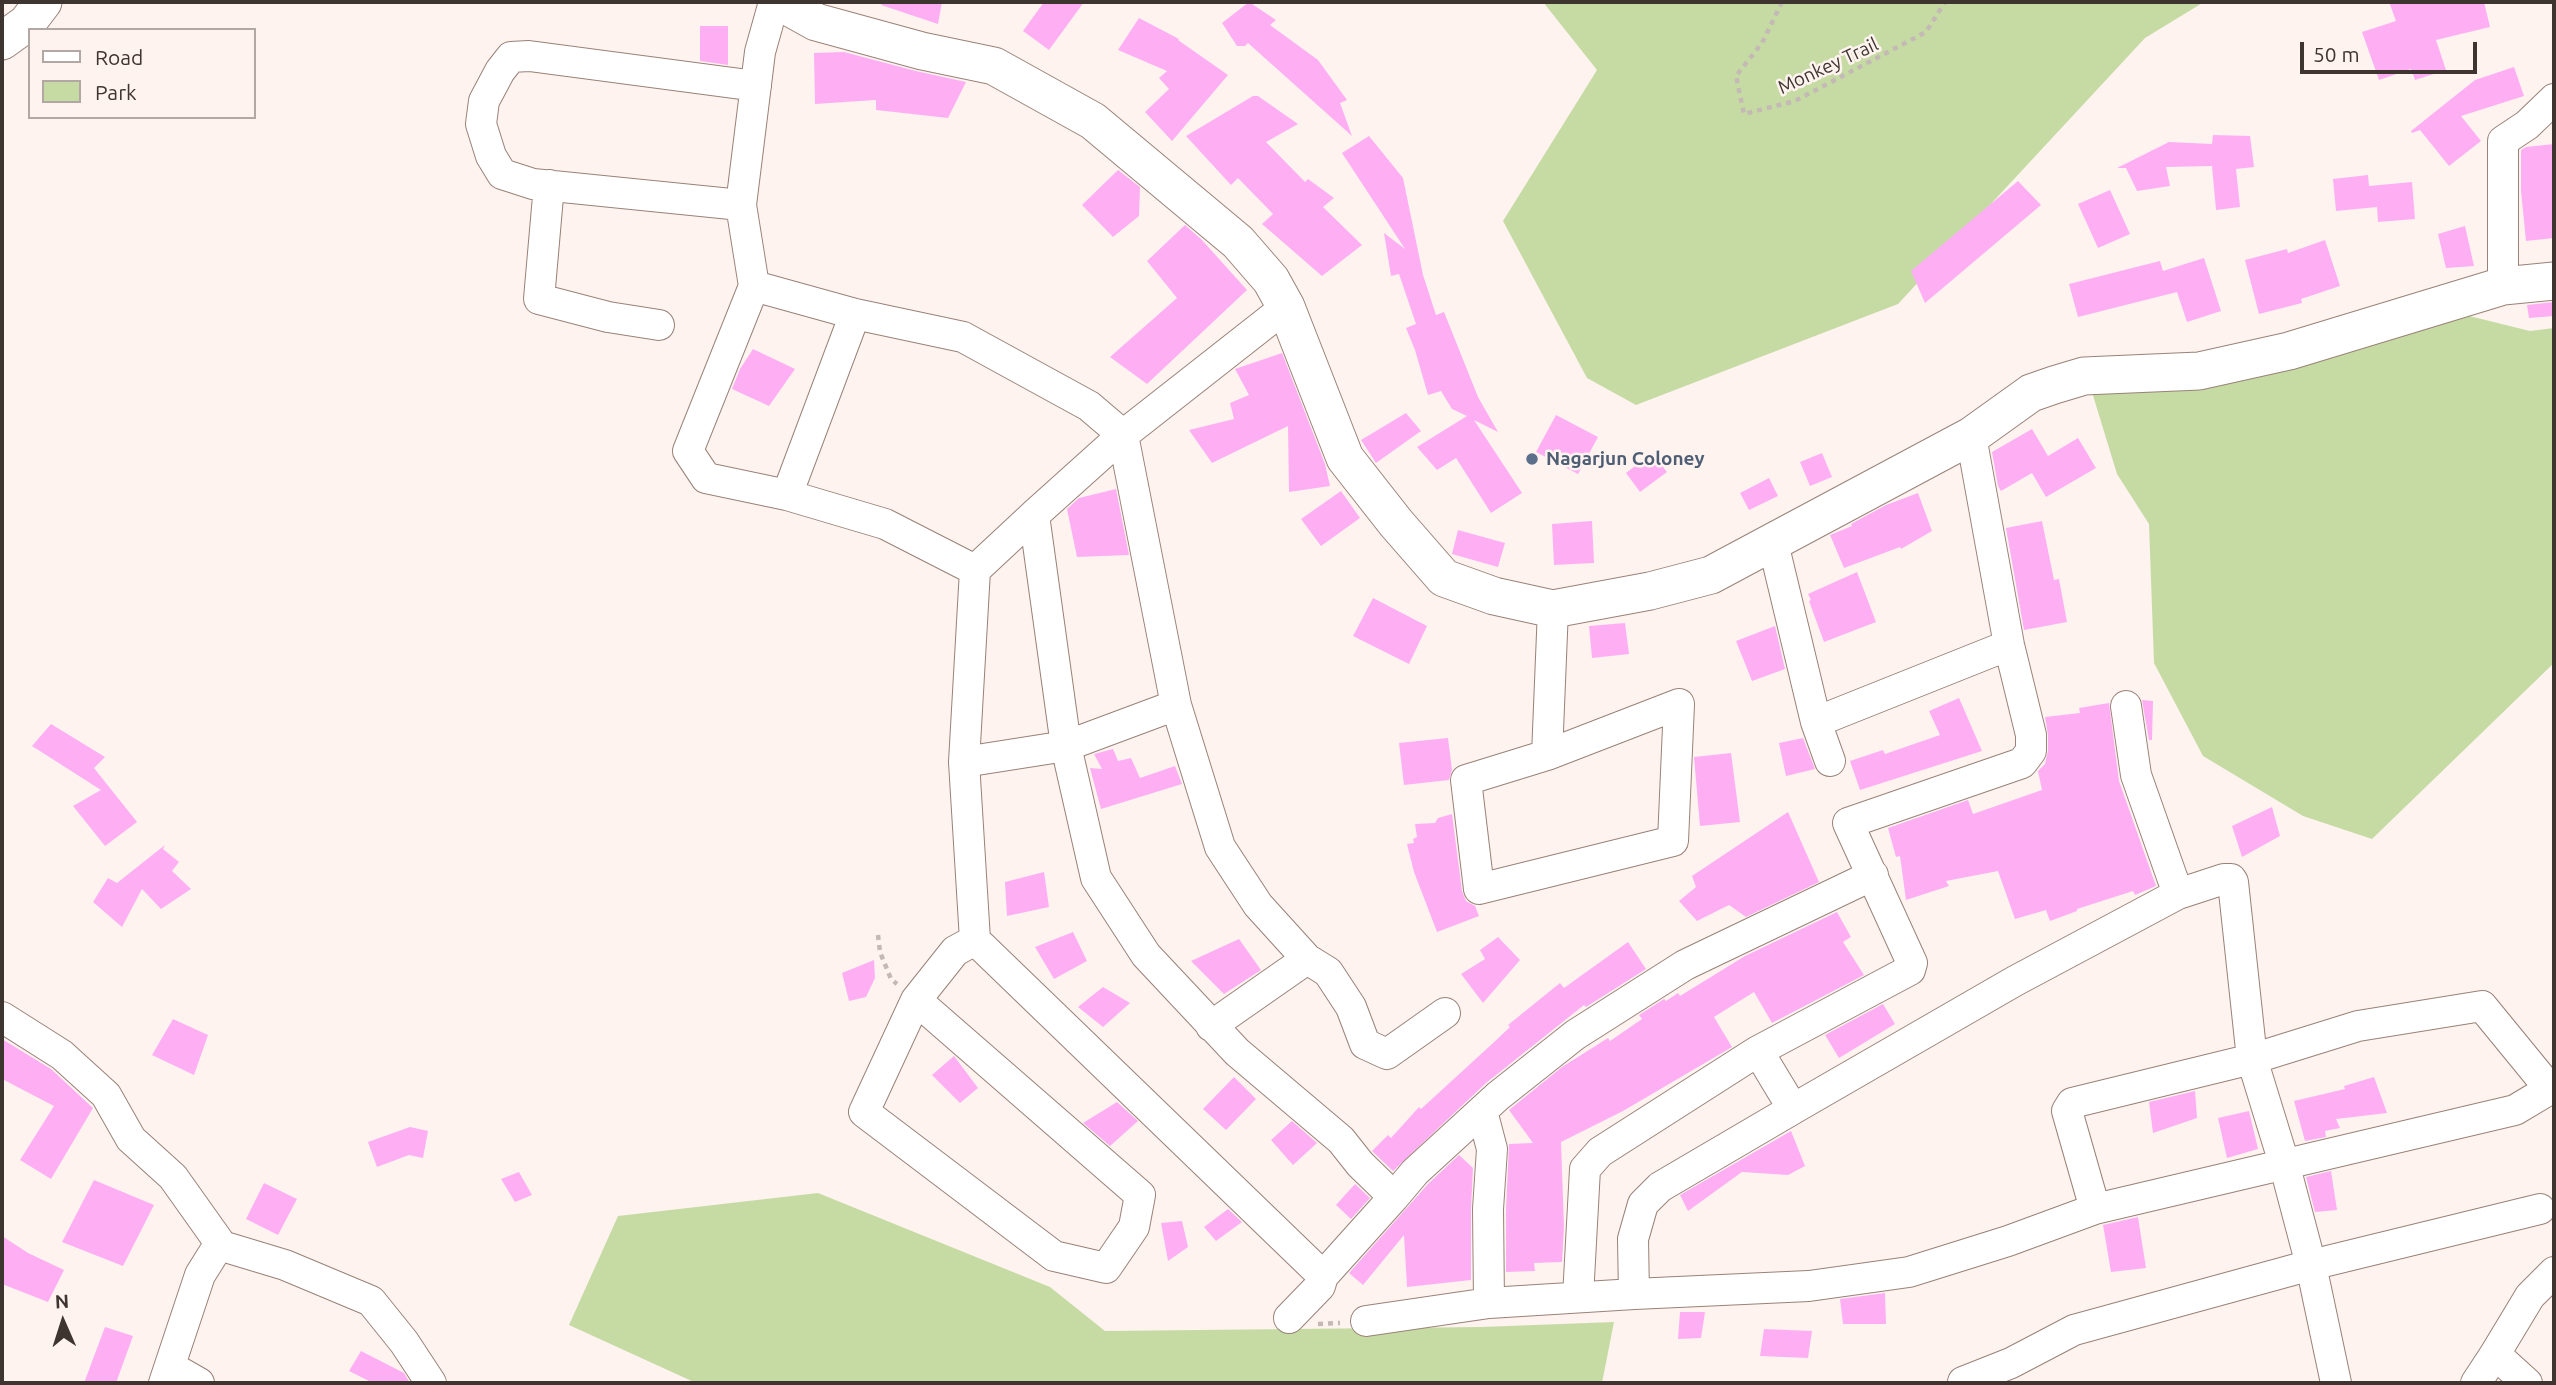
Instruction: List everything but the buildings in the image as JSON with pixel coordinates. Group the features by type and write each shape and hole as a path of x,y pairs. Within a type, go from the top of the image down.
{"main road":[{"path":"2,41 27,23 43,2"},
{"path":"779,2 816,22 922,51 994,66 1093,121 1238,242 1271,280 1286,307 1345,458 1444,578 1494,596 1553,609 1650,591 1712,575 1971,436 2031,393 2084,376 2199,371 2289,351 2502,286 2554,281"}],"street":[{"path":"774,2 760,52 741,205 754,286 688,451 706,478 788,495 885,524 975,570"},
{"path":"741,205 533,184 502,174 491,156 481,124 484,101 511,57 529,56 756,86"},
{"path":"2502,286 2505,195 2503,141 2527,125 2554,99"},
{"path":"549,185 539,299 608,317 659,325"},
{"path":"754,286 855,314 963,337 1089,406 1123,435 1176,705 1220,847 1258,905 1307,959 1328,972 1352,1007 1365,1044 1387,1054 1445,1013"},
{"path":"1286,307 1123,435 975,570 964,762 975,940 1323,1276"},
{"path":"788,495 855,314"},
{"path":"1578,1297 1585,1169 1600,1152 1758,1051 1910,970 1912,963 1848,823 2022,763 2031,751 2031,735 2009,645 1971,436"},
{"path":"1034,515 1066,746 1096,878 1146,955 1210,1026 1341,1140 1360,1164 1394,1197"},
{"path":"1773,542 1816,722 1829,761"},
{"path":"1547,755 1553,609"},
{"path":"1816,722 2009,645"},
{"path":"1679,704 1673,841 1479,889 1466,780 1547,755 1679,704"},
{"path":"964,762 1066,746 1176,705"},
{"path":"2126,706 2136,775 2178,894"},
{"path":"1289,1318 1320,1286 1323,1276 1415,1172 1482,1111 1575,1035 1685,965 1873,875"},
{"path":"1634,1294 1633,1240 1643,1204 1660,1187 2015,981 2178,894 2231,879 2252,1059 2284,1163 2311,1265 2336,1383"},
{"path":"916,1000 1140,1195 1134,1227 1106,1268 1054,1256 864,1112 916,1000 955,951 975,940"},
{"path":"1210,1026 1307,959"},
{"path":"1366,1321 1489,1303 1809,1286 1909,1272 2008,1241 2095,1209 2515,1110 2552,1089 2482,1006 2358,1026 2252,1059 2072,1103 2067,1111 2095,1209"},
{"path":"2,1017 62,1055 106,1095 131,1139 173,1177 222,1246"},
{"path":"1758,1051 1793,1109"},
{"path":"1482,1111 1492,1149 1488,1209 1489,1303"},
{"path":"1963,1382 2014,1373 2074,1330 2311,1265 2540,1209"},
{"path":"199,1383 167,1375 200,1275 220,1243 222,1246 285,1265 370,1301 404,1342 431,1383"},
{"path":"2476,1383 2530,1296 2554,1272"},
{"path":"2495,1354 2527,1383"}],"path":[{"name":"Monkey Trail","path":"1782,2 1762,43 1736,76 1744,114 1795,101 1926,32 1945,2"},
{"path":"878,935 880,952 891,979 916,1000"},
{"path":"1289,1318 1292,1326 1366,1321"}],"green space":[{"path":"1543,2 2204,2 2145,38 1898,304 1636,405 1587,378 1503,221 1597,70"},
{"path":"2441,309 2530,331 2554,328 2554,663 2372,839 2303,816 2203,756 2154,663 2149,524 2117,474 2091,389"},
{"path":"818,1193 1050,1287 1105,1331 1481,1327 1614,1322 1602,1383 696,1383 569,1325 618,1216"}],"place":[{"name":"Nagarjun Coloney","path":"1532,459"}]}
